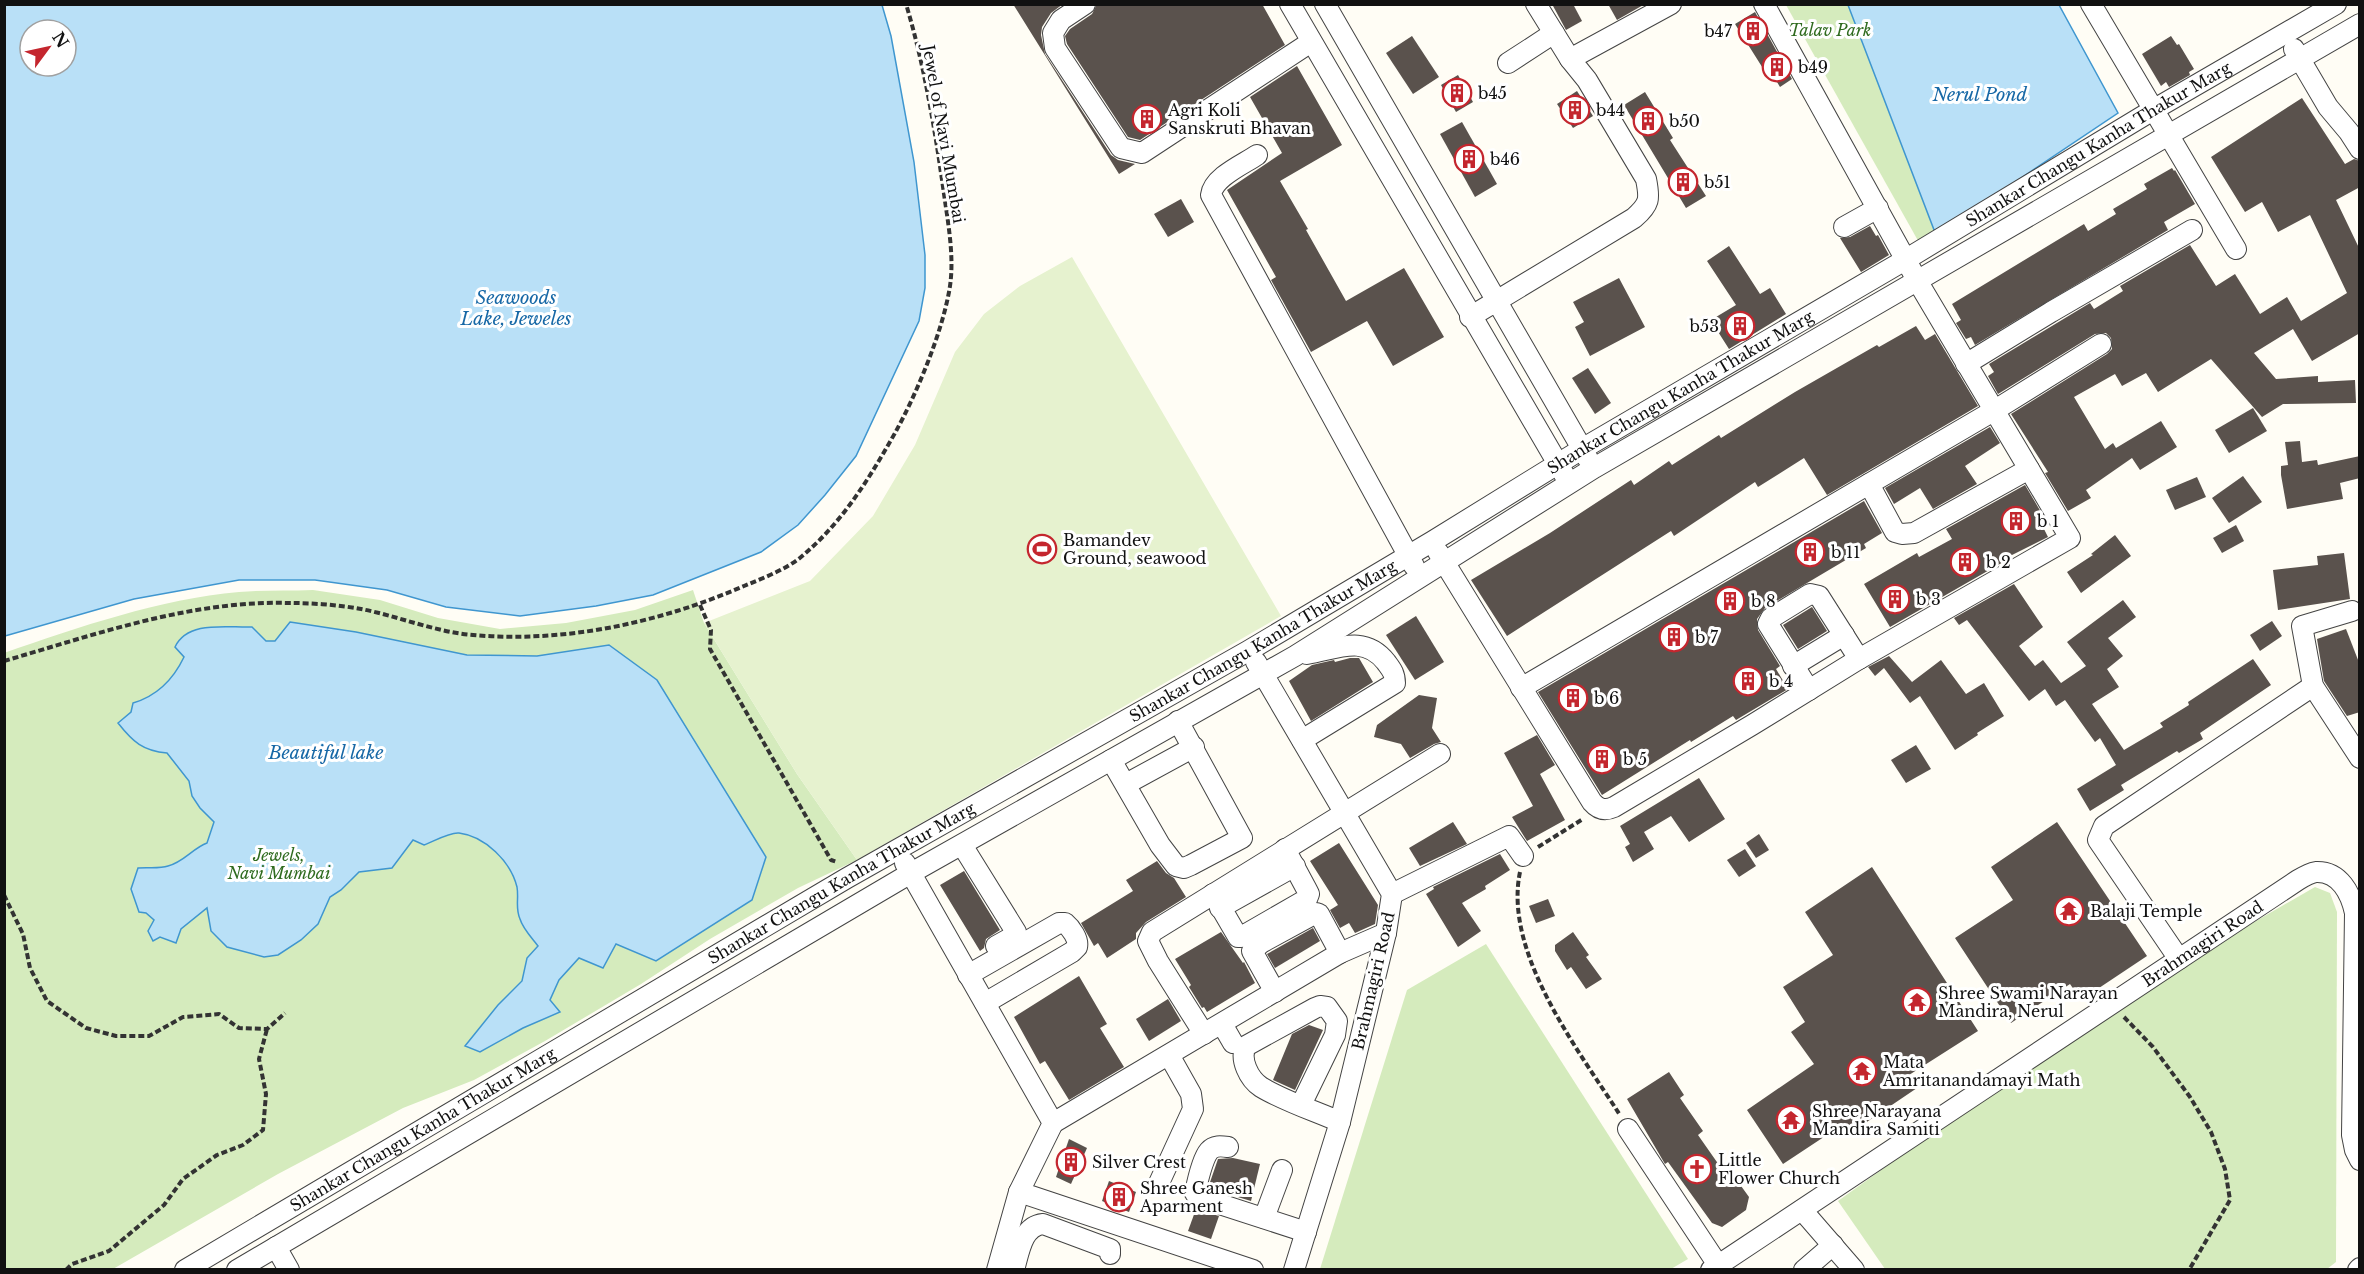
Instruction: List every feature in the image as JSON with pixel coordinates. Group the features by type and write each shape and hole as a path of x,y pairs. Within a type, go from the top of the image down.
{"street":[{"path":"1085,4 1061,20 1053,33 1055,48 1121,148 1130,152 1143,153 1311,42"},
{"path":"1290,4 1569,484"},
{"path":"1325,4 1594,468"},
{"path":"1470,317 1634,218 1646,208 1649,196 1646,179 1587,80 1570,60 1536,4"},
{"path":"1570,60 1671,4"},
{"path":"1433,541 1444,563 1592,802 1600,808 1614,807 1859,659 2070,538 1905,260 1764,4"},
{"path":"2091,4 2236,249"},
{"name":"Shankar Changu Kanha Thakur Marg","path":"185,1269 897,850 1248,651 1582,449 2336,4"},
{"name":"Shankar Changu Kanha Thakur Marg","path":"237,1269 911,873 1295,656 1594,468 2169,137 2360,24"},
{"path":"1508,63 1554,33"},
{"path":"2286,33 2328,107 2360,149"},
{"path":"1257,155 1218,182 1212,188 1211,195 1419,578"},
{"path":"1844,227 1878,208"},
{"path":"1966,364 2192,230"},
{"path":"1521,688 1995,410 2101,344"},
{"path":"1869,484 1895,532 1902,534 1914,532 2029,469"},
{"path":"1809,690 1768,624 1771,618 1809,594 1819,596 1859,659"},
{"path":"2352,611 2302,626 2313,686 2360,758"},
{"path":"1793,666 1844,635"},
{"path":"1295,656 1358,644 1370,648 1381,656 1395,674 1395,683 1392,686 1302,740"},
{"name":"Brahmagiri Road","path":"1248,651 1392,894 1386,933 1340,1122 1294,1269"},
{"path":"2179,959 2098,840 2104,826 2313,686"},
{"path":"1178,721 1194,747 1256,867"},
{"path":"1126,784 1194,747"},
{"path":"1204,1034 1158,961 1148,941 1152,932 1217,901 1290,858 1344,813 1440,754"},
{"path":"1111,760 1160,845 1176,866 1184,868 1242,838"},
{"path":"1392,894 1509,837 1523,856"},
{"path":"962,845 1016,932 1014,936 965,970"},
{"path":"897,850 1053,1123"},
{"path":"1217,901 1256,867 1290,858"},
{"path":"1217,901 1238,937 1241,937 1307,899 1309,894 1290,858"},
{"name":"Brahmagiri Road","path":"1714,1267 2298,880 2315,872 2330,874 2344,885 2352,898 2357,922 2352,1136 2360,1160"},
{"path":"1272,986 1252,951 1261,943 1316,913 1319,914 1337,947"},
{"path":"965,970 1059,923 1065,923 1078,942 1072,952 985,1004"},
{"path":"997,1269 1019,1192 1053,1123 1222,1024 1272,986 1337,947 1386,933"},
{"path":"1301,1105 1335,1035 1337,1021 1327,1007 1315,1008 1246,1046 1243,1052 1247,1070 1260,1087 1301,1105 1340,1122"},
{"path":"1222,1024 1233,1043"},
{"path":"1159,1183 1185,1136 1193,1109 1191,1094 1168,1055"},
{"path":"1628,1129 1714,1267"},
{"path":"1228,1147 1217,1146 1208,1152 1195,1193 1198,1197 1306,1232"},
{"path":"1264,1218 1282,1170"},
{"path":"1019,1192 1209,1262 1253,1269"},
{"path":"1802,1210 1854,1269"},
{"path":"1014,1269 1026,1233 1036,1225 1043,1224 1110,1249 1110,1254"},
{"path":"1804,1269 1833,1245"},
{"path":"276,1247 289,1269"}],"path":[{"name":"Jewel of Navi Mumbai","path":"4,661 143,620 227,606 289,602 361,609 468,635 512,637 638,623 700,605 766,577 798,560 851,505 878,464 909,408 935,340 950,285 948,225 940,163 906,4"},
{"path":"700,605 711,630 710,649 831,860 841,864"},
{"path":"4,781 4,786"},
{"path":"1600,808 1523,856 1518,898 1529,957 1549,1001 1628,1129"},
{"path":"4,895 23,934 30,968 47,1000 86,1028 116,1036 148,1036 183,1017 219,1014 239,1028 267,1029"},
{"path":"2112,1004 2153,1047 2190,1097 2211,1132 2225,1169 2230,1200 2189,1269"},
{"path":"66,1269 72,1264 109,1251 164,1205 183,1179 217,1155 243,1145 264,1130 266,1094 259,1059 267,1029 285,1013"}],"green space":[{"name":"Talav Park","path":"1786,5 1848,5 1936,235 1921,246"},
{"name":"Bamandev Ground, seawood","path":"1072,257 1281,616 857,860 797,774 704,623 810,581 873,516 915,445 955,352 984,314 1020,286"},
{"name":"Jewels, Navi Mumbai","path":"313,590 380,600 438,618 500,629 566,623 635,610 693,590 704,623 797,774 857,860 798,888 710,939 641,984 545,1041 474,1080 403,1108 278,1174 113,1269 5,1269 4,653 120,615 180,601 239,592"},
{"path":"2315,887 2330,893 2337,912 2336,1262 2327,1269 1885,1269 1838,1201 2112,1004"},
{"path":"1486,944 1688,1259 1671,1269 1320,1269 1407,990"}],"water":[{"name":"Seawoods Lake, Jeweles","path":"5,4 882,5 891,36 914,162 925,255 925,288 919,321 856,456 798,525 761,552 653,595 596,606 520,616 446,607 387,590 315,580 239,580 134,599 5,636"},
{"name":"Nerul Pond","path":"1848,5 2059,5 2118,113 1936,235"},
{"name":"Beautiful lake","path":"290,622 356,632 467,655 537,656 609,645 657,680 766,857 752,900 656,961 616,944 603,968 579,958 559,980 550,1000 560,1012 523,1028 480,1052 465,1046 498,1005 522,981 527,958 538,946 525,930 520,919 517,887 509,868 496,852 469,835 451,834 424,845 413,840 392,868 359,872 341,890 330,897 318,924 301,940 278,955 264,957 227,947 211,931 207,908 181,929 176,943 160,937 153,941 148,931 154,920 146,913 139,912 131,889 138,868 165,867 179,861 207,843 214,822 200,808 192,796 189,781 167,753 145,748 118,723 131,712 133,703 157,691 175,673 184,657 175,647 181,638 189,633 209,627 252,627 266,641 275,641"}],"building":[{"path":"1013,4 1063,4 1051,13 1042,27 1041,35 1045,54 1111,155 1118,160 1135,164 1119,174"},
{"name":"Agri Koli Sanskruti Bhavan","path":"1097,4 1262,4 1285,45 1140,140 1128,137 1067,44 1065,36 1070,29 1092,14"},
{"path":"1552,4 1573,4 1582,21 1566,30"},
{"path":"1608,4 1645,4 1617,20"},
{"path":"1755,12 1792,79 1780,87 1768,67 1764,70 1735,24"},
{"path":"1412,36 1439,77 1413,94 1386,53"},
{"path":"2171,36 2177,45 2179,44 2194,69 2189,72 2190,75 2169,87 2166,82 2161,86 2142,54"},
{"path":"1297,66 1342,145 1280,181 1308,229 1306,230 1346,301 1404,268 1444,337 1393,366 1367,321 1311,352 1271,280 1276,277 1227,190 1282,153 1250,97"},
{"name":"b45","path":"1458,75 1473,102 1456,112 1441,85"},
{"name":"b44","path":"1577,91 1593,116 1573,128 1557,104"},
{"path":"1645,92 1673,138 1670,140 1706,196 1686,208 1624,105"},
{"path":"2302,98 2345,164 2354,159 2360,161 2360,187 2336,200 2360,250 2360,333 2312,361 2293,329 2254,353 2276,379 2318,376 2318,382 2355,380 2356,403 2283,404 2262,417 2211,359 2158,392 2146,373 2122,386 2115,374 2074,397 2105,449 2113,443 2116,448 2161,421 2177,447 2140,470 2132,458 2086,490 2091,498 2068,511 2045,473 2048,472 2011,414 2107,354 2112,349 2111,338 2106,333 2095,334 1998,394 1988,376 1994,372 1989,364 2090,303 2094,309 2123,291 2120,286 2190,245 2216,286 2235,274 2260,314 2287,297 2301,321 2347,293 2310,215 2278,232 2262,202 2245,212 2211,157"},
{"name":"b46","path":"1462,122 1497,184 1475,197 1440,134"},
{"path":"2172,168 2195,204 2164,222 2168,230 1975,345 1971,337 1966,339 1956,323 1961,320 1952,304 2084,224 2088,231 2116,214 2113,209 2147,189 2144,184"},
{"path":"1181,199 1194,222 1168,237 1154,214"},
{"path":"1870,226 1889,255 1861,272 1840,238 1850,237"},
{"path":"1729,246 1760,294 1770,288 1786,314 1729,349 1715,327 1720,324 1716,317 1736,305 1707,261"},
{"path":"1619,278 1645,327 1590,356 1575,327 1584,322 1573,302"},
{"path":"1916,326 1925,340 1935,334 1978,406 1827,495 1804,458 1758,487 1755,482 1674,536 1671,531 1507,636 1471,580 1550,533 1631,480 1634,485 1669,461 1672,465 1719,435 1721,438 1795,392 1877,345 1879,347"},
{"path":"1588,368 1611,403 1595,414 1572,378"},
{"path":"2253,408 2267,431 2229,453 2215,430"},
{"path":"1990,427 2000,443 1965,466 1977,484 1933,509 1920,488 1894,504 1885,488"},
{"path":"2300,441 2302,462 2317,460 2318,465 2360,456 2360,478 2340,483 2343,499 2287,509 2281,475 2281,466 2288,465 2285,442"},
{"path":"2243,476 2262,502 2229,523 2212,498"},
{"path":"2197,477 2206,497 2175,510 2166,490"},
{"path":"2025,485 2048,524 2043,527 2048,537 2004,559 2005,561 1890,627 1864,584 1917,553 1919,557 1952,539 1946,529"},
{"path":"1864,501 1882,533 1864,544 1866,548 1765,608 1757,619 1758,630 1780,666 1776,669 1788,689 1736,720 1733,716 1691,742 1690,740 1602,795 1538,692"},
{"path":"2236,525 2244,541 2222,553 2213,538"},
{"path":"2115,535 2131,556 2081,593 2067,572 2093,555 2091,554"},
{"path":"2344,553 2350,599 2278,610 2273,570 2318,565 2317,556"},
{"path":"2014,584 2043,627 2019,646 2035,666 2043,660 2061,683 2086,666 2067,642 2123,600 2136,617 2108,638 2123,656 2107,669 2119,687 2092,704 2124,750 2163,727 2160,723 2253,659 2271,685 2200,733 2203,739 2179,753 2177,751 2121,785 2124,790 2090,811 2077,789 2116,765 2100,738 2095,742 2065,700 2056,706 2045,689 2029,701 1967,620 1959,625 1954,618"},
{"path":"1812,607 1827,631 1798,649 1783,625"},
{"path":"1416,616 1444,662 1415,680 1386,635"},
{"path":"2272,621 2282,636 2260,651 2250,635"},
{"path":"2346,629 2360,665 2360,712 2347,716 2324,681 2317,639"},
{"path":"1889,656 1912,682 1941,660 1966,694 1984,683 2004,716 1955,750 1920,696 1910,703 1884,668 1875,676 1868,667"},
{"path":"1359,658 1373,682 1311,721 1289,681 1312,665"},
{"path":"1419,695 1437,698 1432,728 1441,742 1410,758 1401,744 1374,737 1377,725"},
{"path":"1537,735 1555,765 1540,774 1565,820 1527,841 1512,817 1533,806 1504,753"},
{"path":"1916,745 1931,769 1906,783 1891,760"},
{"path":"1699,778 1725,819 1689,842 1671,816 1644,832 1654,849 1633,862 1625,847 1630,844 1620,826"},
{"path":"1453,822 1467,844 1420,866 1409,848"},
{"name":"Balaji Temple","path":"2057,822 2147,956 2081,1000 2070,984 2011,1023 1955,938 2013,900 1991,867"},
{"path":"1759,834 1769,850 1756,858 1746,843"},
{"path":"1339,843 1378,905 1375,924 1355,933 1349,923 1340,928 1330,910 1338,905 1310,861"},
{"path":"1745,849 1756,866 1739,877 1727,860"},
{"path":"1500,854 1510,870 1485,886 1486,889 1462,903 1481,931 1458,947 1426,894 1434,889 1433,887"},
{"path":"1157,861 1166,873 1174,878 1186,897 1146,922 1136,933 1136,939 1107,958 1098,943 1094,946 1081,923 1133,891 1126,880"},
{"path":"1872,867 1978,1031 1909,1075 1917,1088 1849,1134 1842,1125 1783,1164 1747,1110 1814,1064 1791,1032 1805,1022 1783,987 1833,955 1805,912"},
{"path":"964,871 1000,930 986,939 984,948 980,951 940,885"},
{"path":"1548,899 1555,916 1536,923 1529,906"},
{"path":"1313,928 1320,941 1275,968 1267,954"},
{"path":"1221,932 1244,962 1255,983 1207,1012 1189,987 1191,985 1175,959"},
{"path":"1573,932 1589,955 1586,957 1602,979 1586,989 1571,967 1567,970 1555,951 1555,945"},
{"path":"1079,976 1107,1024 1100,1028 1124,1067 1069,1100 1045,1061 1040,1064 1014,1017"},
{"path":"1168,999 1181,1021 1149,1041 1136,1019"},
{"path":"1309,1025 1323,1030 1295,1090 1273,1080 1292,1034"},
{"name":"Little Flower Church","path":"1669,1072 1684,1095 1680,1098 1703,1131 1698,1135 1726,1175 1731,1172 1749,1197 1746,1210 1722,1227 1712,1223 1668,1162 1665,1164 1627,1099"},
{"name":"Silver Crest","path":"1069,1139 1087,1148 1071,1184 1056,1177"},
{"path":"1233,1158 1260,1164 1251,1201 1208,1188 1218,1159"},
{"name":"Shree Ganesh Aparment","path":"1109,1181 1136,1192 1129,1212 1102,1201"},
{"path":"1196,1209 1219,1216 1211,1239 1188,1231"}],"place":[{"name":"b47","path":"1753,31"},
{"name":"b49","path":"1777,67"},
{"name":"b45","path":"1457,93"},
{"name":"b44","path":"1575,110"},
{"name":"Agri Koli Sanskruti Bhavan","path":"1147,119"},
{"name":"b50","path":"1648,121"},
{"name":"b46","path":"1469,159"},
{"name":"b51","path":"1683,182"},
{"name":"b53","path":"1740,326"},
{"name":"b 1","path":"2016,521"},
{"name":"Bamandev Ground, seawood","path":"1042,549"},
{"name":"b 11","path":"1810,552"},
{"name":"b 2","path":"1965,562"},
{"name":"b 3","path":"1895,599"},
{"name":"b 8","path":"1730,601"},
{"name":"b 7","path":"1674,637"},
{"name":"b 4","path":"1748,681"},
{"name":"b 6","path":"1573,698"},
{"name":"b 5","path":"1602,759"},
{"name":"Balaji Temple","path":"2069,911"},
{"name":"Shree Swami Narayan Mandira, Nerul","path":"1917,1002"},
{"name":"Mata Amritanandamayi Math","path":"1862,1071"},
{"name":"Shree Narayana Mandira Samiti","path":"1791,1120"},
{"name":"Silver Crest","path":"1071,1162"},
{"name":"Little Flower Church","path":"1697,1169"},
{"name":"Shree Ganesh Aparment","path":"1119,1197"}]}
